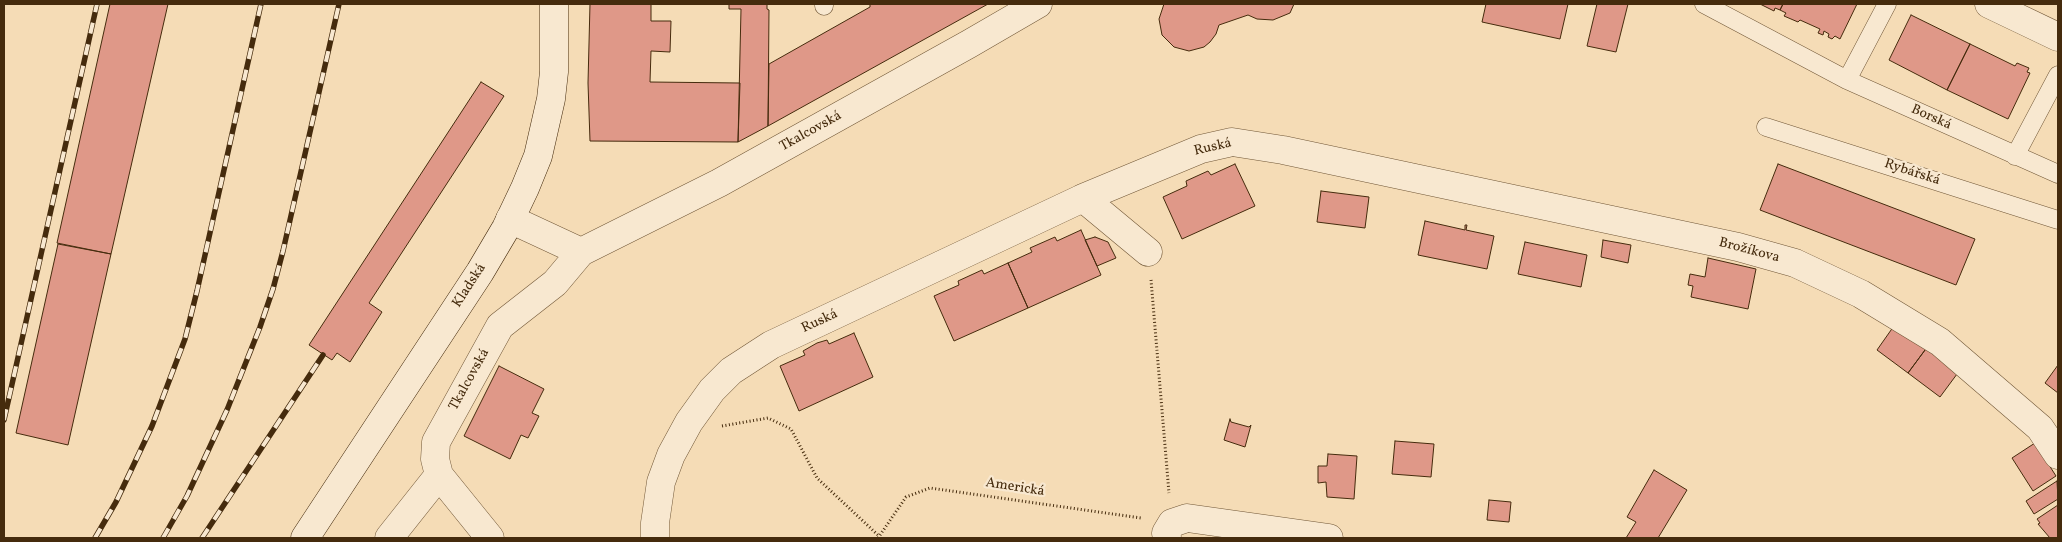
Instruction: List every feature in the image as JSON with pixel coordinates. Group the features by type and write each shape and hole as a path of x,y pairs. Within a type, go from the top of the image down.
{"street":[{"name":"Kladská","path":"305,538 480,272 510,219 538,156 552,100 554,4"},
{"name":"Tkalcovská","path":"439,476 435,459 436,442 500,326 556,283 581,252 718,183 1038,4"},
{"path":"1989,4 2058,36"},
{"name":"Ruská","path":"655,538 655,522 661,482 689,422 712,390 731,371 771,345 1083,198 1201,149 1232,142 1283,150 1380,170"},
{"name":"Brožíkova","path":"1380,170 1738,247 1795,263 1861,294 1940,342 2040,428 2058,455"},
{"path":"1083,198 1148,252"},
{"path":"510,219 581,252"},
{"path":"394,535 439,476 490,538"},
{"path":"1170,530 1188,518 1329,538"}],"lane":[{"name":"Borská","path":"1704,4 1847,80 2058,174"},
{"path":"1847,80 1887,4"},
{"path":"2016,156 2058,76"},
{"name":"Rybářská","path":"1766,127 2058,220"}],"path":[{"path":"1148,252 1170,530"},
{"path":"689,422 724,426 768,418 791,430 817,478 878,537"},
{"name":"Americká","path":"878,537 906,496 930,488 980,494 1170,530"}],"building":[{"path":"110,4 168,4 111,254 57,243"},
{"path":"590,4 651,4 651,21 671,21 670,52 651,51 650,82 740,83 738,142 590,141 588,83"},
{"path":"729,4 767,4 767,9 769,10 768,126 738,142 741,9 729,9"},
{"path":"870,4 988,4 768,126 769,64 870,7"},
{"path":"1164,4 1294,4 1290,13 1273,20 1257,19 1248,15 1219,25 1216,34 1210,42 1204,47 1189,51 1174,47 1162,35 1159,19"},
{"path":"1486,4 1568,4 1560,39 1482,22"},
{"path":"1597,4 1628,4 1616,52 1587,46"},
{"path":"1760,4 1783,4 1780,10 1775,8 1774,11"},
{"path":"1783,4 1857,4 1840,39 1835,36 1832,39 1824,31 1823,35 1818,33 1820,29 1800,20 1798,22 1784,16 1786,13 1780,10"},
{"path":"1911,15 1970,44 1947,90 1889,60"},
{"path":"1970,44 2015,66 2017,63 2029,68 2027,72 2030,73 2008,119 1947,90"},
{"path":"481,82 504,96 369,303 382,312 350,362 337,353 332,360 309,345"},
{"path":"1235,164 1255,206 1182,239 1163,197 1187,186 1186,181 1208,171 1211,175"},
{"path":"1778,164 1975,239 1956,285 1760,210"},
{"path":"1321,191 1369,197 1365,228 1317,222"},
{"path":"1425,221 1465,230 1465,225 1467,225 1466,230 1494,236 1487,269 1418,255"},
{"path":"1081,230 1101,275 1028,308 1008,263 1032,252 1030,248 1055,237 1057,241"},
{"path":"1095,237 1108,242 1116,258 1097,266 1085,240"},
{"path":"1603,240 1631,245 1628,263 1601,257"},
{"path":"1525,242 1587,255 1581,287 1518,274"},
{"path":"58,244 111,254 68,445 16,433"},
{"path":"1708,258 1756,269 1748,309 1691,297 1693,286 1688,285 1690,274 1705,277"},
{"path":"1008,263 1028,308 954,341 934,296 959,285 958,281 982,270 984,274"},
{"path":"1896,323 1928,346 1908,373 1877,350"},
{"path":"854,333 873,377 799,411 780,366 805,355 803,351 817,343 827,340 829,344"},
{"path":"1928,346 1960,370 1940,397 1908,373"},
{"path":"2058,365 2058,393 2045,383"},
{"path":"499,366 544,389 532,413 539,416 528,438 521,435 510,459 464,436"},
{"path":"1230,419 1231,422 1249,427 1251,425 1245,447 1224,440"},
{"path":"1395,441 1434,444 1431,477 1392,474"},
{"path":"2035,443 2056,476 2033,491 2012,458"},
{"path":"1328,454 1357,456 1354,499 1327,497 1326,482 1318,483 1318,466 1327,466"},
{"path":"1654,470 1687,490 1658,538 1626,538 1636,522 1627,517"},
{"path":"2057,481 2058,499 2034,514 2026,501"},
{"path":"1489,500 1511,502 1509,522 1487,520"},
{"path":"2058,505 2058,538 2050,538 2038,524 2040,523 2037,519"}],"railway":[{"path":"4,420 97,4"},
{"path":"95,538 116,502 152,426 185,339 261,4"},
{"path":"163,538 187,496 227,410 273,289 339,4"},
{"path":"202,538 323,355"}]}
